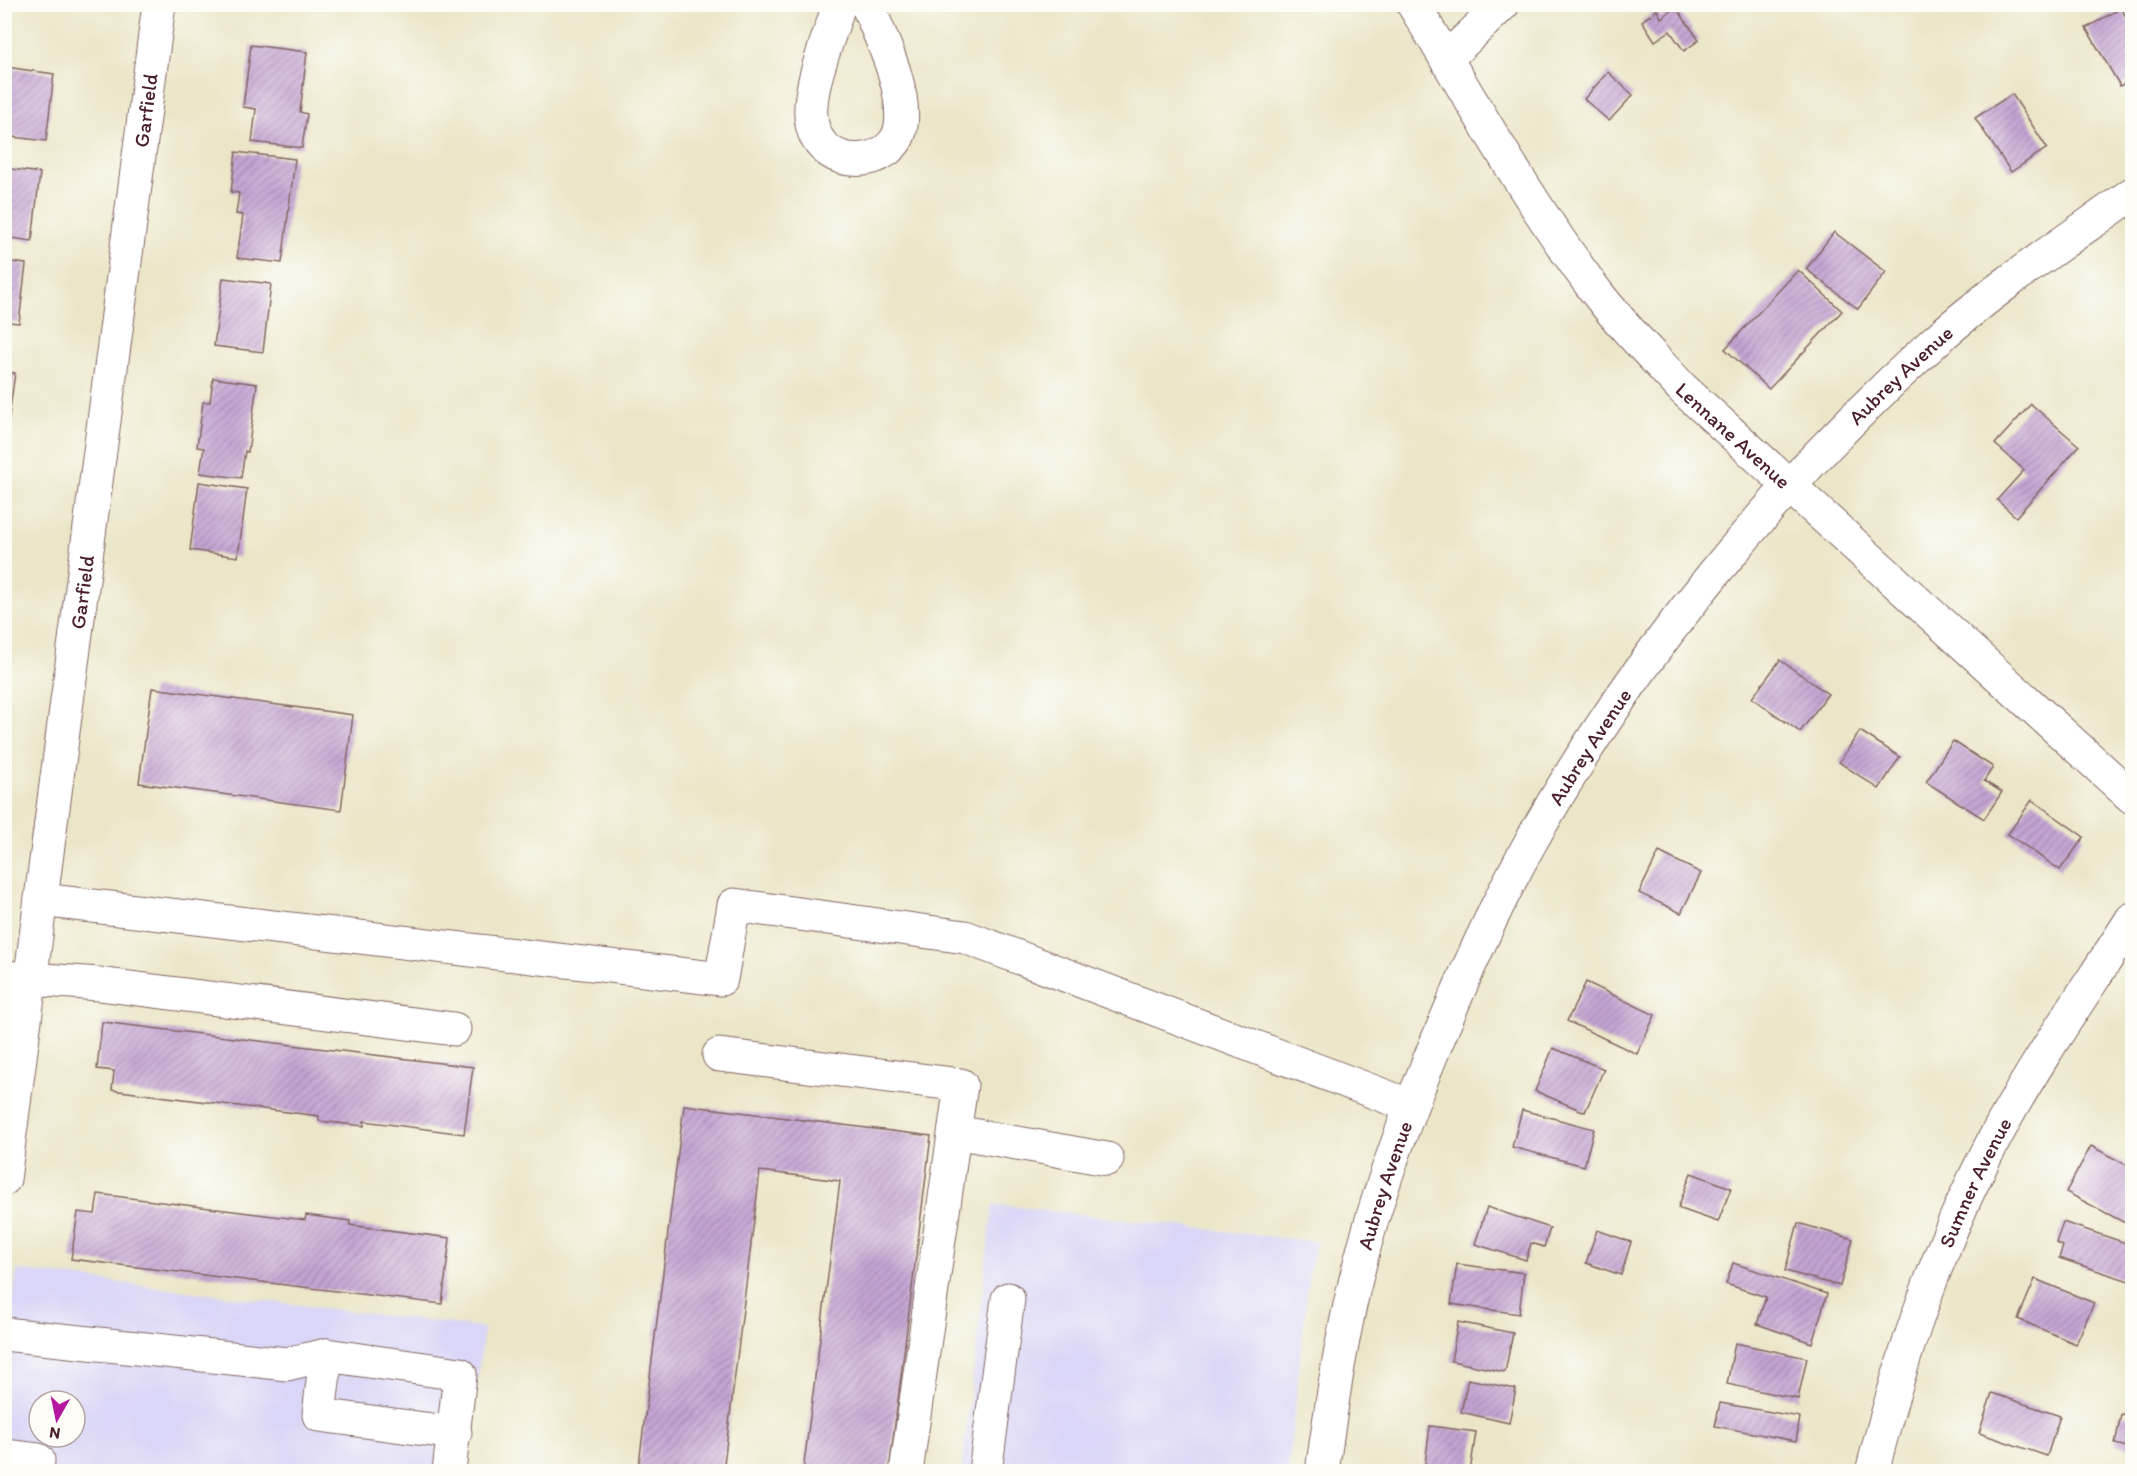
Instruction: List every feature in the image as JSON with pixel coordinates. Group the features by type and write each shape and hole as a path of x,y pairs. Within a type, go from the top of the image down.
{"street":[{"name":"Garfield","path":"4,1179 18,979 41,900 159,4"},
{"path":"839,4 816,78 811,106 812,124 818,140 832,156 852,159 872,158 888,149 900,129 902,105 867,4"},
{"name":"Lennane Avenue","path":"1413,4 1519,182 1592,287 1682,387 1790,488 2133,797"},
{"path":"1446,59 1503,4"},
{"name":"Aubrey Avenue","path":"1322,1472 1335,1375 1360,1263 1411,1106 1463,977 1538,828 1612,710 1687,607 1747,533 1873,400 1935,342 2001,288 2133,194"},
{"path":"41,900 721,979 734,905 965,937 1411,1106"},
{"name":"Sumner Avenue","path":"1872,1472 1912,1331 1935,1266 1972,1182 2004,1121 2133,919"},
{"path":"18,979 99,984 454,1029"},
{"path":"719,1055 961,1085 906,1472"},
{"path":"955,1132 1107,1159"},
{"path":"985,1472 1008,1299"},
{"path":"4,1334 286,1364 326,1355 460,1374 449,1472"},
{"path":"326,1355 319,1415 455,1433"},
{"path":"4,1456 38,1460 37,1472"}],"shaded area":[{"path":"993,1204 1317,1242 1309,1274 1288,1471 961,1472"},
{"path":"17,1270 484,1328 465,1471 5,1472 5,1357"}],"building":[{"path":"1676,7 1699,40 1684,51 1670,31 1655,41 1642,21 1657,10 1661,18"},
{"path":"2121,8 2132,27 2132,79 2120,86 2086,28"},
{"path":"251,45 307,52 300,112 307,114 302,148 252,142 256,109 243,107"},
{"path":"6,67 54,74 46,141 4,136"},
{"path":"1608,72 1633,95 1609,121 1584,99"},
{"path":"2012,94 2047,148 2011,172 1975,118"},
{"path":"236,152 295,159 282,263 237,258 243,215 236,214 239,193 231,192"},
{"path":"4,168 40,173 32,241 4,237"},
{"path":"1834,232 1886,272 1858,309 1806,269"},
{"path":"4,261 26,264 19,323 9,322 7,340 4,340"},
{"path":"1798,270 1842,311 1769,389 1725,349"},
{"path":"223,278 271,284 263,352 214,346"},
{"path":"4,372 15,373 6,438 4,438"},
{"path":"213,378 257,384 248,452 245,451 241,478 200,473 204,448 197,447 203,402 210,402"},
{"path":"2031,404 2079,446 2016,517 1997,500 2024,470 1995,444"},
{"path":"199,482 247,489 238,557 190,550"},
{"path":"1780,660 1828,694 1800,732 1752,698"},
{"path":"152,688 353,715 341,810 139,783"},
{"path":"1860,731 1900,757 1879,789 1839,762"},
{"path":"1953,741 1993,767 1984,781 2002,792 1984,819 1926,782"},
{"path":"2032,800 2084,837 2060,870 2008,834"},
{"path":"1659,852 1701,873 1681,913 1639,893"},
{"path":"1586,982 1655,1015 1637,1054 1567,1021"},
{"path":"102,1022 473,1067 464,1134 364,1121 364,1126 319,1121 319,1116 112,1090 114,1071 97,1069"},
{"path":"1553,1048 1604,1069 1585,1112 1535,1091"},
{"path":"684,1105 931,1136 889,1472 803,1472 840,1181 760,1171 723,1472 638,1472"},
{"path":"1522,1110 1594,1129 1584,1166 1512,1147"},
{"path":"2091,1146 2132,1168 2132,1214 2127,1224 2066,1192"},
{"path":"1691,1173 1731,1188 1718,1222 1678,1208"},
{"path":"98,1194 305,1220 306,1215 350,1221 350,1225 450,1238 442,1304 71,1259 78,1212 95,1214"},
{"path":"1487,1207 1550,1228 1544,1247 1531,1243 1526,1260 1475,1244"},
{"path":"2063,1222 2132,1245 2132,1282 2059,1258 2063,1246 2056,1243"},
{"path":"1798,1223 1853,1239 1840,1286 1785,1271"},
{"path":"1597,1230 1631,1242 1621,1275 1586,1263"},
{"path":"1733,1263 1827,1294 1812,1343 1757,1324 1766,1297 1726,1284"},
{"path":"1457,1264 1524,1273 1519,1314 1451,1304"},
{"path":"2035,1279 2094,1303 2076,1344 2018,1319"},
{"path":"1458,1322 1513,1333 1505,1372 1451,1361"},
{"path":"1735,1343 1807,1358 1798,1399 1727,1384"},
{"path":"1468,1379 1516,1389 1509,1423 1461,1412"},
{"path":"1992,1393 2060,1416 2047,1456 1979,1433"},
{"path":"1720,1403 1800,1417 1796,1441 1715,1426"},
{"path":"2121,1414 2132,1416 2132,1448 2115,1444"},
{"path":"1430,1426 1476,1432 1470,1472 1424,1472"}]}
